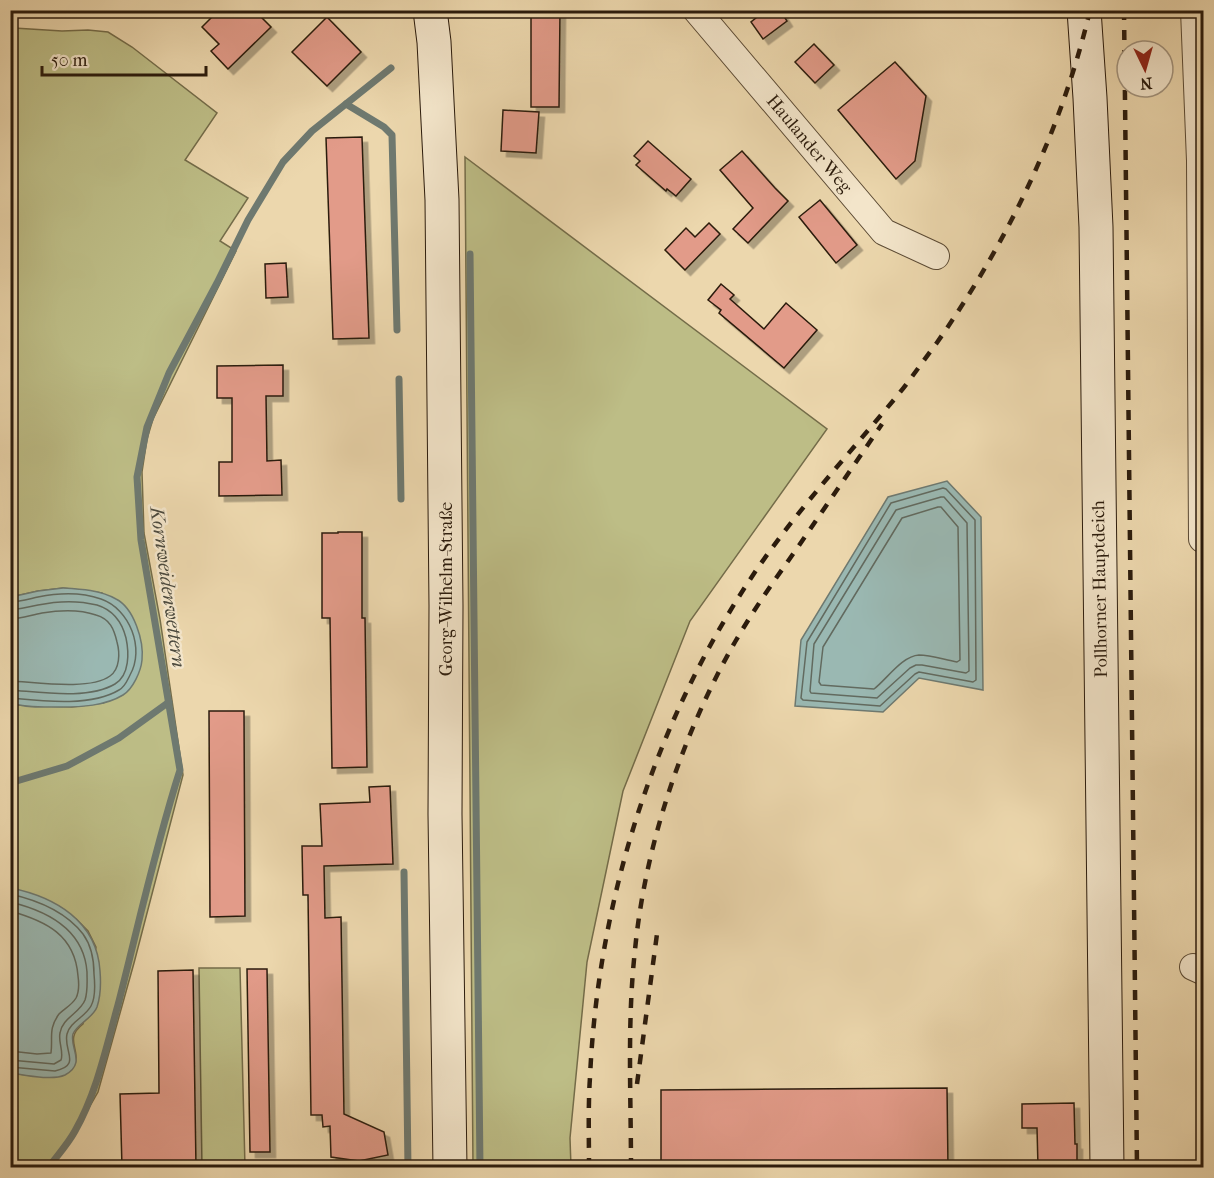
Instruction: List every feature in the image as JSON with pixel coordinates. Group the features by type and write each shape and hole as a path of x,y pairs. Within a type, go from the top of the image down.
{"main road":[{"name":"Georg-Wilhelm-Straße","path":"430,10 434,42 442,211 446,583 445,814 450,1167"},
{"name":"Pollhorner Hauptdeich","path":"1084,10 1096,227 1107,1167"}],"street":[{"name":"Haulander Weg","path":"696,10 884,232 936,256"},
{"path":"1194,10 1200,161 1202,539"}],"green space":[{"path":"14,28 108,32 132,47 217,113 185,160 248,198 220,241 236,251 153,419 147,439 142,472 144,533 160,619 183,775 98,1092 75,1132 48,1168 11,1167 11,1073 34,1076 71,1070 76,1058 74,1036 83,1024 96,947 88,931 76,919 11,888 11,703 72,707 103,703 122,695 102,593 63,588 11,597 10,37"},
{"path":"465,157 827,429 690,621 623,791 587,962 570,1138 571,1167 473,1167"},
{"path":"199,968 240,968 245,1167 202,1167"}],"water":[{"path":"947,481 981,517 983,690 919,678 883,712 795,706 801,640 888,497"},
{"path":"63,588 97,592 122,603 133,617 139,635 142,660 138,674 127,692 101,704 42,707 11,703 11,597"},
{"path":"11,888 43,898 71,914 91,938 97,953 101,984 97,1007 73,1034 75,1066 60,1077 11,1073"}],"building":[{"path":"219,10 254,10 271,27 228,69 211,51 219,44 202,27"},
{"path":"531,10 560,10 559,107 531,107"},
{"path":"766,10 780,10 787,21 763,39 751,22"},
{"path":"327,17 361,52 327,86 292,52"},
{"path":"814,44 834,65 815,83 795,62"},
{"path":"895,62 926,96 915,161 896,179 838,110"},
{"path":"503,110 539,112 536,153 501,151"},
{"path":"362,137 369,338 333,339 326,138"},
{"path":"648,141 691,179 676,196 667,189 666,191 636,165 640,161 634,156"},
{"path":"742,151 788,201 748,243 733,229 753,208 720,170"},
{"path":"820,200 857,245 836,263 799,217"},
{"path":"709,223 720,234 685,270 665,250 686,228 695,237"},
{"path":"286,263 288,297 266,298 265,264"},
{"path":"721,284 734,295 730,299 764,329 786,303 817,330 784,368 719,313 721,310 708,300"},
{"path":"283,365 283,396 266,396 267,461 281,460 282,495 219,496 219,462 232,462 232,398 217,398 217,366"},
{"path":"362,532 362,618 365,618 367,767 332,768 330,618 322,618 322,533"},
{"path":"209,711 244,711 245,916 210,917"},
{"path":"390,786 393,864 324,866 325,918 341,917 344,1114 384,1132 388,1155 359,1161 331,1157 330,1126 323,1127 322,1115 311,1115 308,895 303,895 302,846 322,846 320,804 370,802 369,787"},
{"path":"247,969 267,969 270,1152 250,1152"},
{"path":"193,970 196,1167 122,1167 120,1094 159,1093 158,971"},
{"path":"947,1088 948,1167 661,1167 661,1090"},
{"path":"1074,1103 1077,1167 1038,1167 1037,1128 1022,1128 1022,1104"}],"waterway":[{"name":"Kornweidenwettern","path":"48,1168 75,1131 95,1085 180,770 141,540 137,477 147,427 169,373 248,220 283,162 312,131 391,68"},
{"path":"346,104 384,127 392,135 397,330"},
{"path":"470,254 480,1168"},
{"path":"399,379 401,499"},
{"path":"10,783 67,766 119,738 169,702"},
{"path":"404,872 408,1168"}],"railway":[{"path":"589,1168 590,1077 595,1010 605,944 619,878 638,813 661,750 688,688 755,572 806,504 907,383 962,306 986,266 1009,226 1048,142 1064,99 1090,10"},
{"path":"1124,10 1137,1168"},
{"path":"631,1168 630,1031 635,950 648,870 669,791 699,714 735,642 765,594 882,424"},
{"path":"637,1084 657,934"}]}
